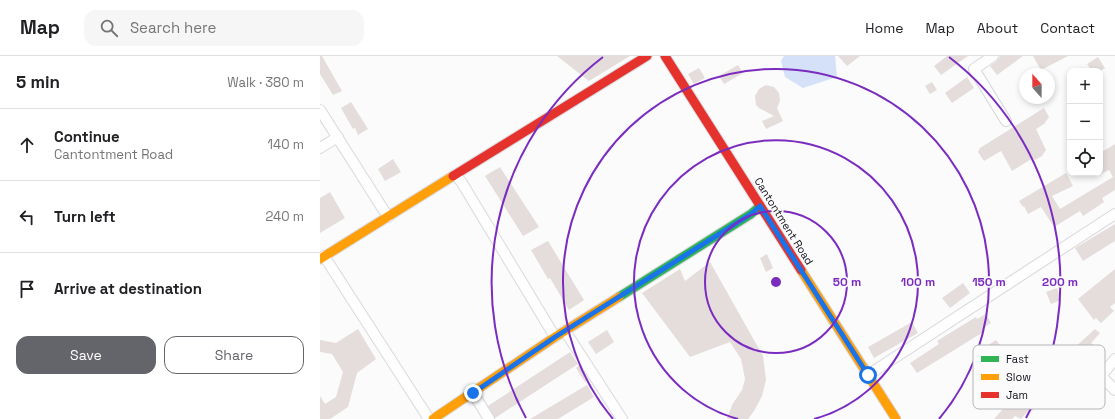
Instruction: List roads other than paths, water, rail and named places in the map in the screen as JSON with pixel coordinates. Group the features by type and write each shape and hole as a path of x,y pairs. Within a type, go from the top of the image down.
{"street":[{"path":"429,419 322,258 647,56"},
{"name":"Cantontment Road","path":"664,56 896,419"},
{"path":"993,56 974,70 1006,121"},
{"path":"320,110 338,136 388,217"},
{"path":"320,148 338,136"},
{"path":"456,175 555,337"},
{"path":"432,419 555,337 751,214 760,206"},
{"path":"868,375 1115,214"},
{"path":"565,331 622,419"},
{"path":"1105,371 1115,359"},
{"path":"1105,380 1115,390"},
{"path":"473,393 489,419"}],"water":[{"path":"784,56 835,56 837,77 803,88 785,77 781,61"}]}
